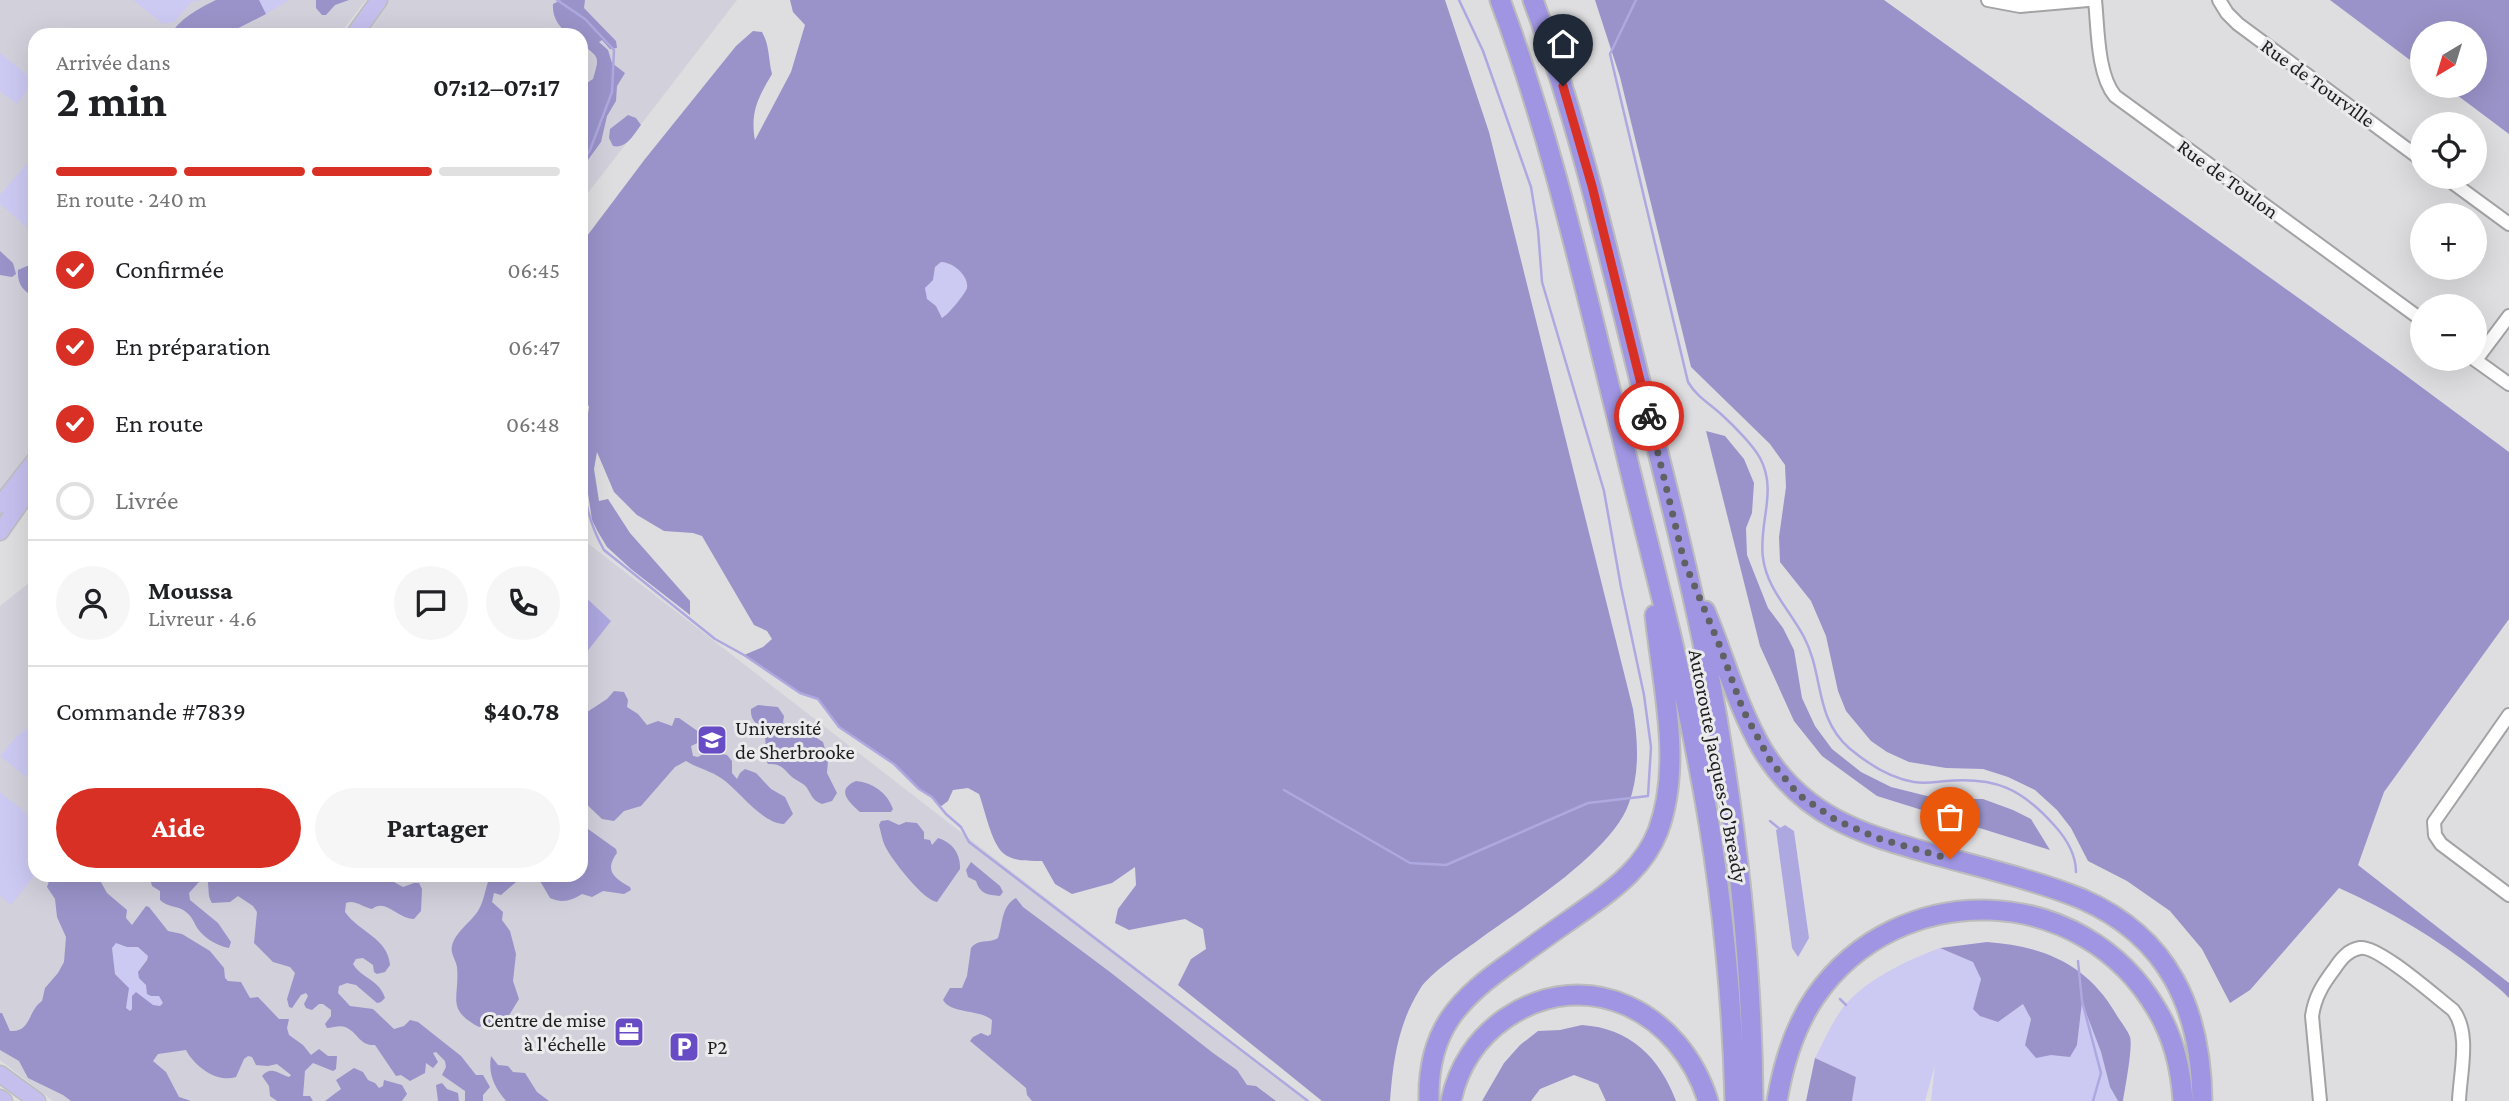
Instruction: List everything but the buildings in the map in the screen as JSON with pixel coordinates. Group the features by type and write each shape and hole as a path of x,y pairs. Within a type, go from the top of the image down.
{"highway":[{"name":"Autoroute Jacques-O'Bready","path":"1500,0 1533,94 1554,167 1687,708 1710,828 1728,973 1735,1101"},
{"name":"Autoroute Jacques-O'Bready","path":"1533,0 1563,86 1588,172 1684,561 1707,666 1732,813 1747,960 1753,1101"},
{"path":"1429,1101 1430,1071 1435,1047 1445,1024 1461,1002 1483,981 1622,882 1639,863 1658,831 1667,793 1669,754 1647,538"},
{"path":"1684,561 1750,726 1768,758 1790,786 1819,811 1853,829 2065,893 2098,907 2127,925 2160,958 2186,1003 2198,1042 2202,1101"},
{"path":"1777,1101 1786,1061 1798,1027 1814,999 1841,967 1874,941 1905,925 1945,913 1978,910 2014,912 2057,924 2094,943 2118,962 2147,993 2166,1026 2176,1056 2183,1101"},
{"path":"1451,1101 1465,1064 1492,1028 1529,1005 1572,995 1616,1001 1656,1022 1686,1054 1708,1101"}],"main road":[{"path":"359,28 379,0"},
{"path":"0,505 28,469"},
{"path":"0,532 28,492"},
{"path":"0,1074 37,1101"}],"street":[{"path":"1988,0 2020,6 2088,0"},
{"name":"Rue de Toulon","path":"2095,0 2104,72 2107,85 2115,96 2410,311"},
{"name":"Rue de Tourville","path":"2219,0 2238,24 2410,151"},
{"path":"2461,189 2509,224"},
{"path":"2487,344 2509,316"},
{"path":"2487,368 2509,384"},
{"path":"2509,715 2434,822 2435,835 2441,844 2509,895"},
{"path":"2320,1101 2312,1016 2314,1007 2321,987 2341,960 2350,951 2360,948 2378,952 2453,1010 2459,1018 2462,1041 2459,1101"}],"shaded area":[{"path":"0,0 366,0 344,28 28,28 28,462 0,497"},
{"path":"133,0 201,0 191,2 174,22 163,24"},
{"path":"216,0 259,0 266,14 239,28 175,28 197,10"},
{"path":"259,0 289,0 266,14"},
{"path":"316,0 349,0 335,5 326,15 322,15 316,8"},
{"path":"389,0 737,0 588,193 588,28 368,28"},
{"path":"561,0 585,0 584,8 616,41 617,48 610,49 602,40 599,42 608,50 612,63 625,73 617,86 616,101 607,116 601,142 588,160 588,82 593,79 597,61 595,55 588,50 588,28 562,28 559,25 553,4"},
{"path":"790,0 1445,0 1489,132 1633,709 1637,745 1636,768 1629,803 1604,841 1563,879 1446,964 1420,989 1406,1016 1398,1043 1390,1101 1322,1101 1178,985 1191,959 1206,949 1203,929 1185,919 1129,930 1115,923 1118,909 1136,885 1135,867 1112,883 1072,894 1055,884 1042,861 1017,859 1003,853 992,834 979,794 968,788 953,790 948,801 940,807 894,764 839,727 818,699 800,693 744,655 763,647 772,639 767,631 754,625 702,536 664,531 637,515 614,492 597,452 594,469 599,501 608,499 630,533 690,601 690,615 631,569 607,547 598,532 592,520 588,494 588,235 736,46 753,31 762,32 765,37 772,74 756,106 755,140 791,72 805,25 793,12","holes":["941,262 955,267 963,274 967,288 942,318 936,306 927,299 925,288 933,280 935,267"]},
{"path":"1595,0 1884,0 2509,452 2509,619 2384,792 2358,865 2509,983 2509,998 2463,960 2429,937 2339,888 2250,990 2230,1003 2202,949 2170,911 2127,881 2088,861 2071,828 2057,810 2035,790 1983,769 1946,768 1909,762 1871,741 1846,711 1838,691 1826,636 1811,601 1780,562 1779,537 1786,487 1785,465 1770,444 1691,367 1620,77"},
{"path":"2330,0 2509,0 2509,134 2487,118 2487,112 2480,112 2461,98 2487,98 2487,21 2410,21 2410,60"},
{"path":"0,53 28,75 28,90 17,104 0,91"},
{"path":"628,115 636,118 641,125 626,143 613,146 609,138 610,129"},
{"path":"28,162 28,228 0,204 0,195"},
{"path":"0,251 13,263 16,274 12,277 0,275"},
{"path":"941,262 959,270 967,283 963,295 942,318 936,306 926,299 925,288 933,279 935,267"},
{"path":"28,266 28,293 20,283 18,270"},
{"path":"1706,431 1725,436 1744,459 1754,483 1752,513 1746,528 1747,555 1768,608 1783,628 1794,650 1802,698 1815,726 1832,749 1861,772 1891,787 1939,799 1983,799 2013,810 2031,819 2050,850 1877,796 1822,756 1794,721 1760,646"},
{"name":"Université de Sherbrooke","path":"588,543 1308,1101 53,1101 0,1060 0,606 28,584 28,882 588,882"},
{"path":"588,600 611,621 588,650"},
{"path":"614,691 624,692 628,700 627,707 638,714 647,725 658,721 672,726 675,718 679,718 706,737 691,746 693,756 698,757 708,751 727,755 732,761 732,773 737,779 745,769 756,773 771,789 785,797 793,814 784,824 776,823 759,813 721,778 686,761 675,767 641,806 624,811 614,821 602,819 588,806 588,711"},
{"path":"758,705 778,707 784,716 783,723 795,724 823,742 828,760 827,773 837,793 832,801 822,804 813,798 806,786 782,767 768,764 764,734 751,714 751,709"},
{"path":"28,727 28,778 0,756"},
{"path":"856,781 874,786 883,793 893,809 891,812 860,812 848,800 845,792 846,788"},
{"path":"0,792 28,814 29,882 11,905 0,896"},
{"path":"888,820 899,825 906,822 917,823 924,832 924,839 930,840 932,845 938,838 955,849 960,869 937,902 916,887 888,852 879,825 881,821"},
{"path":"1785,825 1794,831 1809,938 1798,957 1792,948 1776,830"},
{"path":"588,829 616,849 611,869 631,890 624,894 603,891 592,897 582,894 563,901 550,898 541,882 588,882"},
{"path":"971,862 1000,886 1003,892 1000,896 985,893 976,881 968,877 966,870"},
{"path":"49,882 101,882 107,893 127,910 126,918 132,925 146,906 149,907 168,931 182,934 210,951 224,968 228,981 241,982 250,998 258,997 279,1019 289,1019 289,1035 311,1055 319,1049 328,1056 337,1056 336,1069 333,1071 313,1063 305,1071 303,1096 310,1096 313,1101 277,1101 270,1096 269,1086 262,1076 265,1073 272,1071 289,1077 291,1075 277,1064 256,1065 252,1057 248,1056 236,1077 221,1078 201,1068 186,1050 158,1054 153,1061 166,1072 179,1097 191,1101 71,1101 28,1078 19,1061 0,1050 0,1013 10,1031 17,1031 26,1025 42,1001 45,988 64,962 66,937 57,917 55,899 47,887","holes":["116,943 138,947 148,956 138,972 139,978 146,985 147,994 159,996 163,1003 160,1006 153,1005 136,992 132,996 130,1011 126,1008 129,988 115,974 112,948"]},
{"path":"151,882 199,882 189,893 190,900 218,923 231,942 229,948 206,937 183,910 160,900 160,891"},
{"path":"208,882 394,882 403,887 419,883 422,889 421,911 414,919 387,907 377,906 372,909 346,903 345,912 379,942 390,965 385,972 377,974 373,965 363,958 356,959 353,964 383,992 385,998 381,1002 377,1003 356,985 347,983 339,986 338,993 350,1006 373,1009 394,1029 404,1026 410,1020 418,1022 461,1056 476,1075 483,1075 490,1087 483,1095 483,1101 465,1101 465,1091 442,1075 446,1067 445,1061 436,1052 433,1053 438,1062 433,1068 426,1063 425,1073 410,1081 401,1075 396,1076 375,1045 365,1043 345,1027 327,1028 325,1024 331,1016 331,1010 323,1004 312,1010 306,1008 306,993 301,995 292,1008 289,1007 287,999 295,973 290,967 273,962 254,943 257,912 253,906 238,896 230,902 212,903"},
{"path":"516,882 501,895 494,893 492,902 503,912 502,920 510,931 516,954 513,981 519,999 508,1017 479,1027 468,1021 458,1008 457,967 452,949 460,932 478,911 487,884"},
{"path":"1016,898 1023,907 1237,1070 1247,1085 1256,1086 1276,1101 1032,1101 1026,1088 970,1041 981,1033 988,1036 991,1034 992,1020 980,1014 959,1010 943,1000 950,988 962,988 967,976 971,948 977,943 998,938 1005,910"},
{"path":"1987,942 2045,953 2077,970 2104,997 2131,1042 2123,1101 2118,1101 2110,1087 2101,1052 2082,1002 2077,1045 2070,1057 2051,1055 2036,1058 2025,1045 2031,1019 2023,1004 1998,1022 1980,1016 1973,1009 1981,979 1973,962 1940,948"},
{"path":"116,943 138,947 148,956 138,972 145,985 162,999 160,1006 132,996 132,1009 130,1011 126,1008 128,987 115,973 112,948"},
{"path":"1940,948 1973,961 1981,979 1973,1009 1998,1022 2023,1004 2031,1019 2025,1045 2077,1045 2082,1001 2101,1052 2110,1087 2118,1101 1931,1101 1935,1065 1925,1101 1852,1101 1856,1077 1815,1058 1834,1021 1862,989 1900,965"},
{"path":"1582,1025 1615,1032 1641,1048 1661,1071 1676,1101 1606,1101 1598,1084 1574,1075 1540,1089 1531,1101 1482,1101 1504,1063 1520,1045 1538,1031"},
{"path":"491,1056 498,1065 508,1066 513,1072 525,1073 537,1092 549,1101 506,1101 493,1080"},
{"path":"1815,1058 1856,1077 1852,1101 1806,1101"},
{"path":"354,1068 363,1072 368,1080 379,1088 383,1086 384,1080 402,1085 407,1094 402,1101 325,1101 341,1089 336,1080"},
{"path":"442,1083 447,1089 458,1093 459,1101 438,1101 436,1085"}],"waterway":[{"path":"557,0 585,19 614,50 612,92 588,153"},
{"path":"1284,790 1410,863 1446,865 1588,803 1648,796 1651,747 1644,695 1604,491 1542,282 1531,187 1483,51 1459,0"},
{"path":"1636,0 1610,54 1688,382 1699,396 1753,447 1765,470 1768,495 1762,545 1765,569 1774,590 1810,651 1830,723 1849,748 1887,774 1922,783 1963,780 1993,783 2018,794 2042,812 2062,835 2072,852 2076,872"},
{"path":"588,510 604,550 715,639 800,693 818,699 839,727 894,764 919,789 932,797 961,827 969,842 1308,1101"},
{"path":"1770,821 1781,830"},
{"path":"2078,961 2082,1001 2101,1073 2093,1101"},
{"path":"1840,999 1846,1005"}],"way so far":[{"path":"1649,416 1684,561 1743,710 1771,762 1799,795 1836,820 1877,838 1950,859"}],"place":[{"name":"Université de Sherbrooke","path":"712,740"},
{"name":"Centre de mise à l'échelle","path":"629,1032"},
{"name":"P2","path":"684,1047"}],"route":[{"path":"1563,86 1592,186 1649,416"}]}
